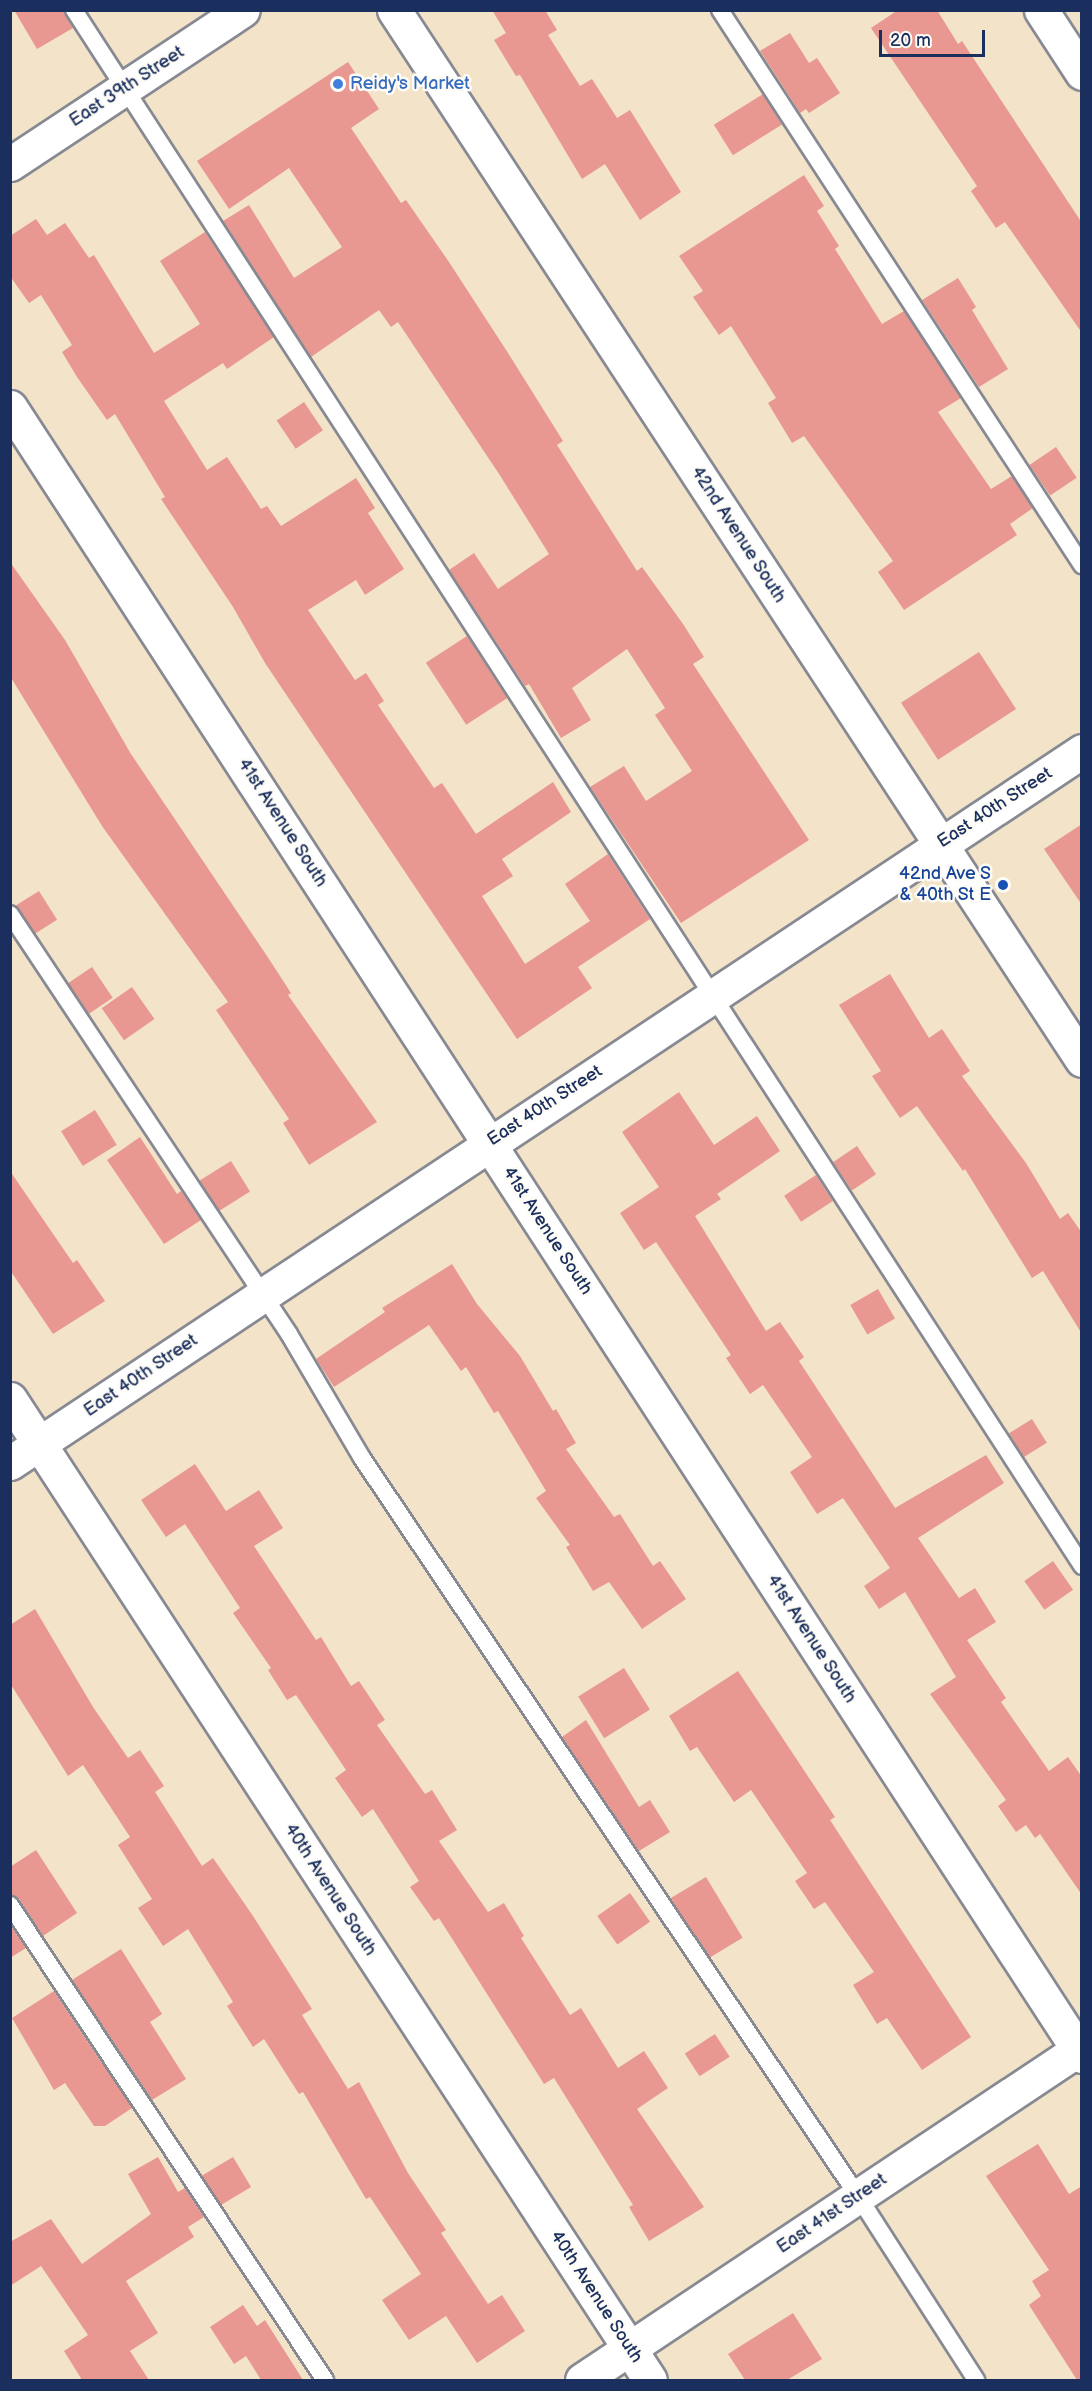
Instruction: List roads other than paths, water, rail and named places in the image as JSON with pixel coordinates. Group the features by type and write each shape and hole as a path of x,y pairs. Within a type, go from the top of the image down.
{"street":[{"name":"East 39th Street","path":"10,164 243,10"},
{"name":"42nd Avenue South","path":"394,10 1082,1060"},
{"path":"1041,10 1082,73"},
{"name":"41st Avenue South","path":"10,407 1080,2051"},
{"name":"East 40th Street","path":"10,1463 1082,751"},
{"name":"40th Avenue South","path":"10,1399 650,2380"},
{"name":"East 41st Street","path":"582,2380 1080,2051"}],"lane":[{"path":"74,10 1082,1566"},
{"path":"720,10 1082,565"},
{"path":"10,914 262,1296 362,1458 858,2196 976,2380"},
{"path":"10,1905 325,2380"}],"place":[{"name":"Reidy's Market","path":"338,84"},
{"name":"42nd Ave S & 40th St E","path":"1003,885"}]}
